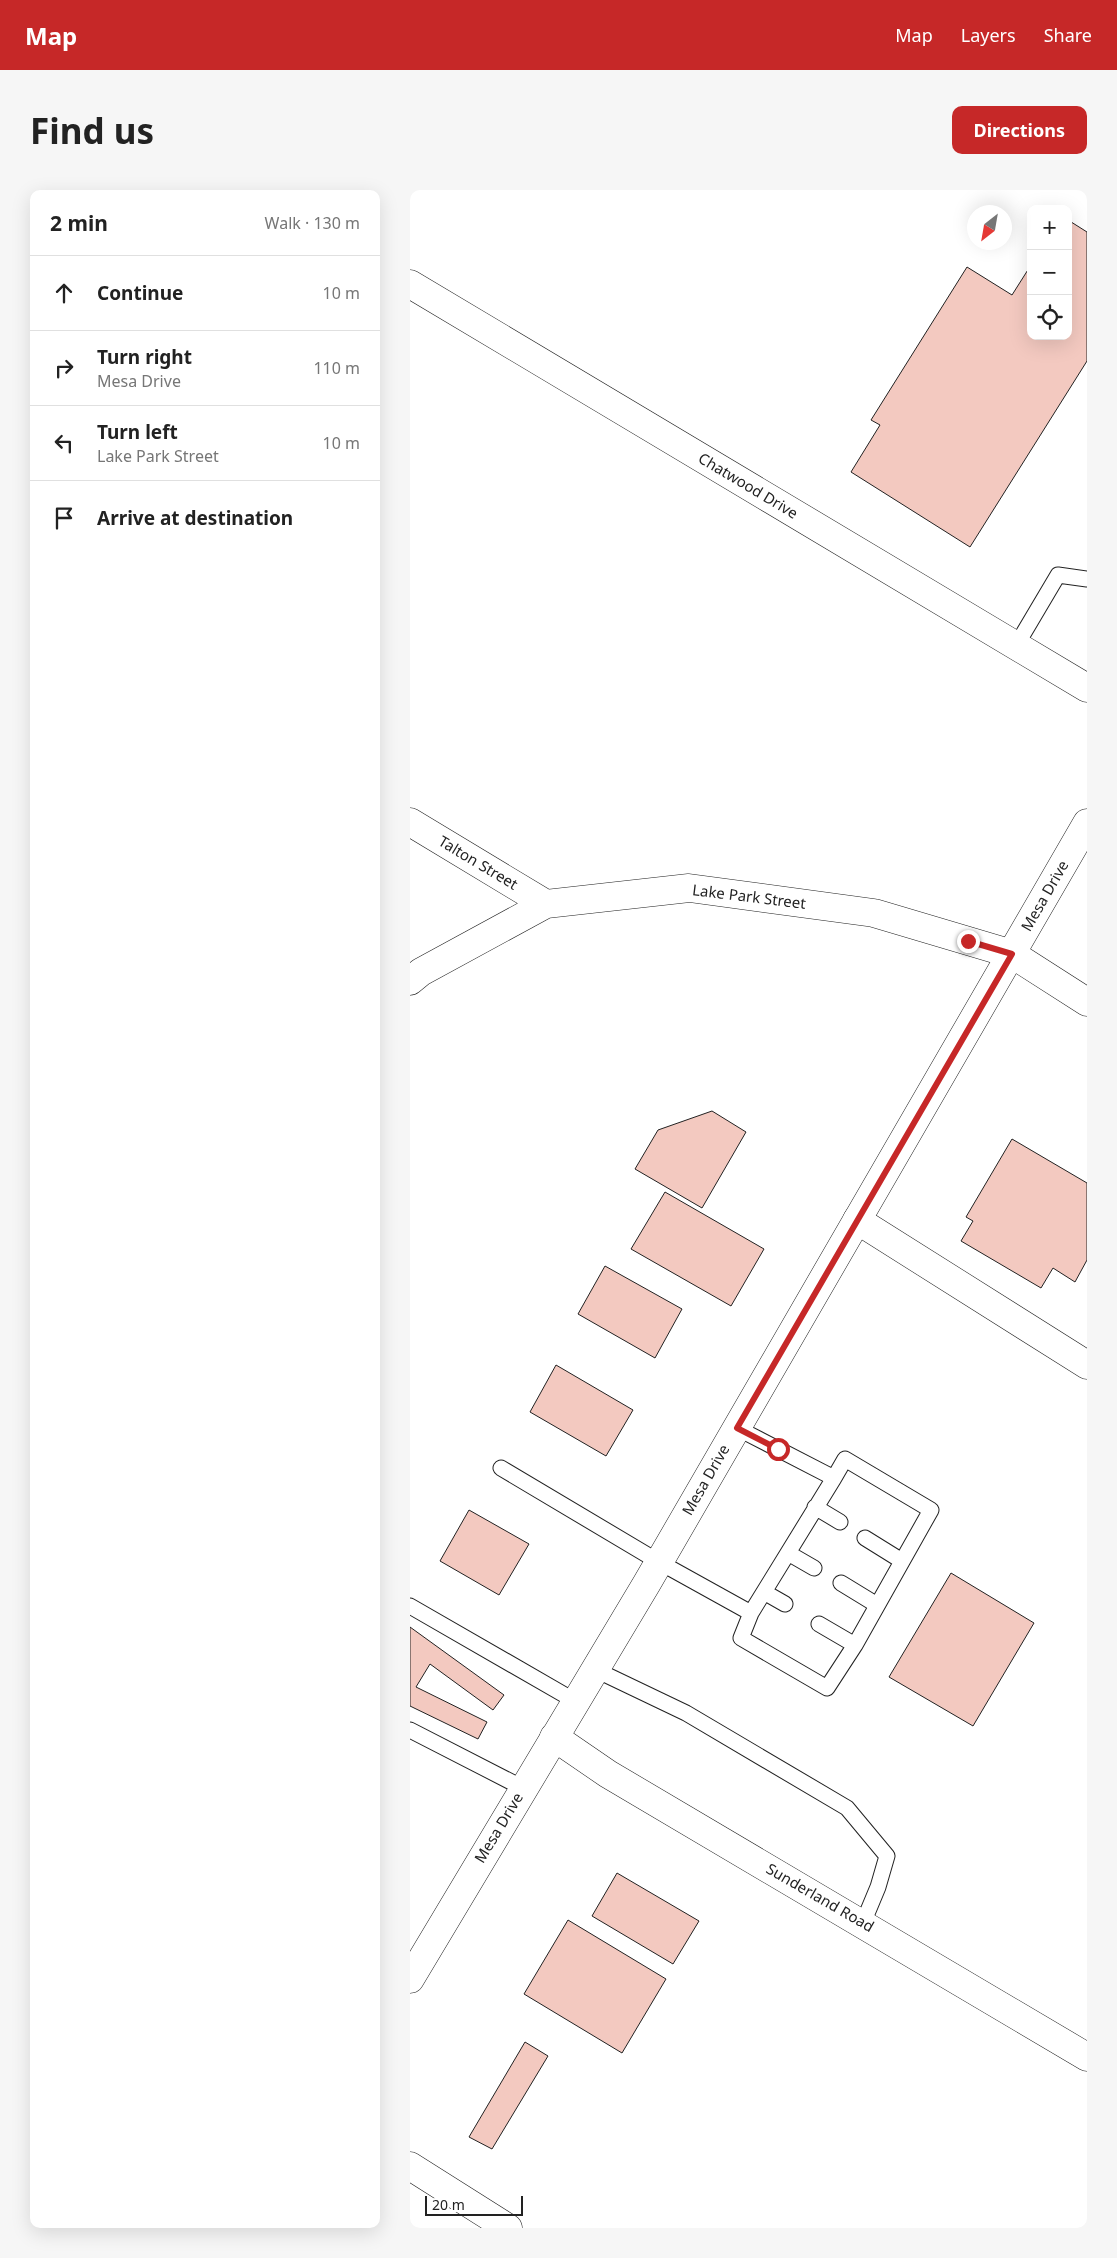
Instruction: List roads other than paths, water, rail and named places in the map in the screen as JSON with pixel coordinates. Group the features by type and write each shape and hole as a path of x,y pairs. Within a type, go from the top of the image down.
{"street":[{"name":"Chatwood Drive","path":"410,284 1087,688"},
{"name":"Talton Street","path":"410,822 546,904"},
{"name":"Mesa Drive","path":"410,1979 659,1562 1087,823"},
{"name":"Lake Park Street","path":"410,981 421,972 546,904 689,888 874,913 1012,954"},
{"path":"1012,954 1087,1002"},
{"path":"857,1220 1087,1365"},
{"name":"Sunderland Road","path":"554,1737 608,1774 1087,2057"},
{"path":"410,2166 508,2228"}],"lane":[{"path":"1016,646 1058,575 1087,579"},
{"path":"737,1428 834,1478"},
{"path":"845,1459 931,1510 855,1645 827,1688 741,1638 751,1614 834,1478 845,1459"},
{"path":"501,1468 751,1614"},
{"path":"815,1507 840,1522"},
{"path":"865,1538 902,1561"},
{"path":"788,1553 814,1568"},
{"path":"841,1583 877,1605"},
{"path":"764,1592 785,1604"},
{"path":"410,1606 575,1700"},
{"path":"819,1624 855,1645"},
{"path":"594,1669 686,1713 847,1808 887,1856 878,1887 863,1923"},
{"path":"410,1730 523,1788"}]}
